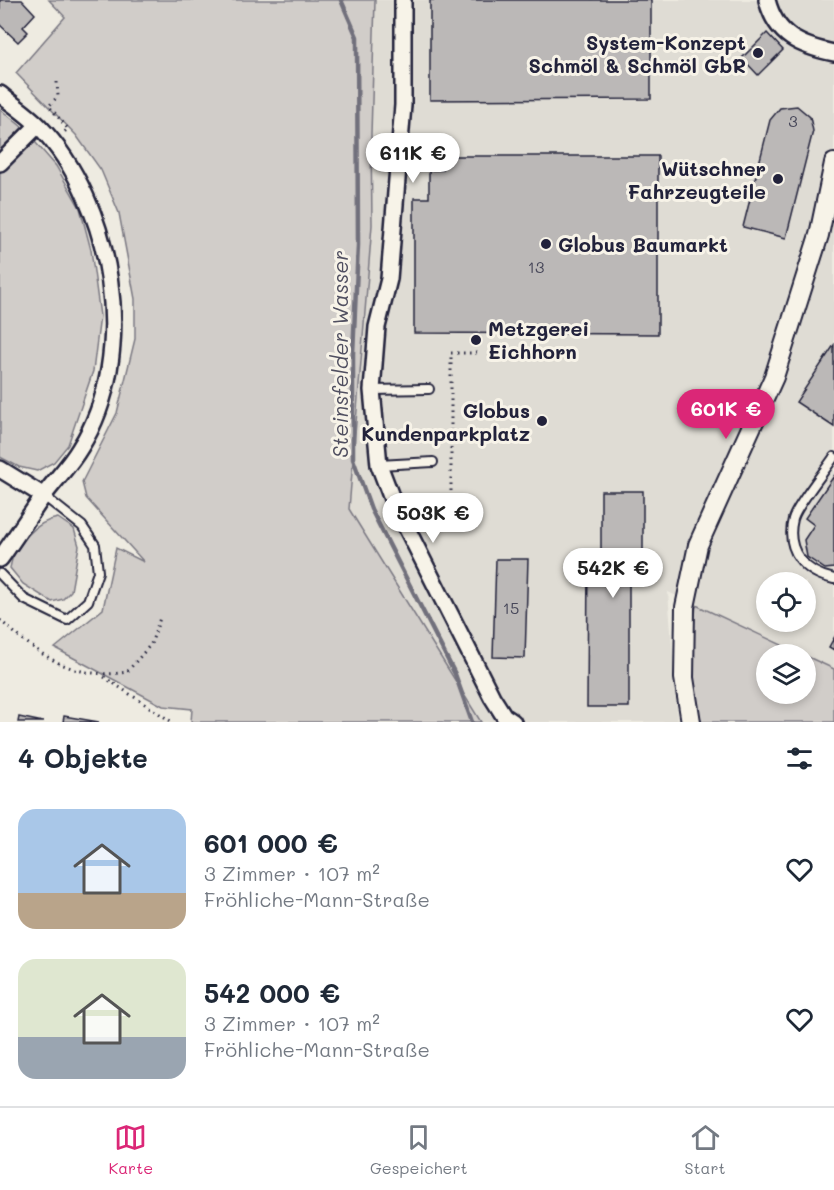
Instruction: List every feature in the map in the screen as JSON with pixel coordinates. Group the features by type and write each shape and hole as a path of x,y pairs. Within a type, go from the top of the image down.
{"street":[{"path":"403,0 403,105 389,279 377,327 372,390 380,465 392,500 492,697 504,716 513,722"},
{"path":"767,0 776,24 789,39 815,49 834,53"},
{"path":"0,94 38,125 69,167 94,220 104,252 112,302 113,342 97,412 81,447 0,559"},
{"path":"0,163 38,125"},
{"path":"691,722 684,678 685,607 698,544 774,377 819,235 834,163"},
{"path":"0,469 44,496"}],"lane":[{"path":"372,390 429,389"},
{"path":"834,457 794,518 791,542 799,561 814,574 834,579"},
{"path":"380,465 433,462"},
{"path":"0,574 24,599 67,620 88,601 98,572 95,545 82,526 44,496"}],"path":[{"path":"57,82 58,96 49,106 68,129"},
{"path":"451,497 451,353 477,353"},
{"path":"103,676 128,672 151,644 160,618"},
{"path":"0,620 45,657 103,676 172,722"}],"shaded area":[{"path":"49,0 375,0 371,134 372,225 349,509 481,722 191,722 192,709 163,706 55,648 103,609 116,548 144,562 86,498 82,482 117,413 135,339 135,299 119,213 101,170 76,135 16,73 65,17"},
{"path":"334,0 834,0 834,669 816,661 816,644 780,644 668,592 678,722 481,722 349,509"},
{"path":"0,109 22,127 56,166 80,208 91,250 100,316 93,371 68,445 54,462 37,471 19,467 0,457"},
{"path":"58,518 74,529 79,546 71,591 63,599 52,602 23,584 10,568 16,551 27,536 42,524"},
{"path":"696,605 780,644 756,644 756,704 816,704 816,661 834,669 834,722 698,722 690,670"}],"building":[{"path":"0,0 22,0 35,14 23,27 28,32 18,42 0,25"},
{"path":"430,0 651,0 651,99 430,100"},
{"path":"767,33 783,50 758,75 742,58"},
{"name":"Wütschner Fahrzeugteile","path":"797,106 810,117 813,131 786,238 743,227 770,120 780,108"},
{"path":"443,156 658,156 658,334 414,333 414,198 429,198 429,170 443,170"},
{"path":"834,345 834,427 796,402"},
{"path":"834,476 834,568 825,569 807,557 804,540 814,525 805,518"},
{"path":"601,491 643,491 643,560 629,559 629,707 587,707 588,558 601,558"},
{"path":"496,559 528,559 525,658 493,657"},
{"path":"834,638 834,650 829,647"},
{"path":"64,716 99,722 63,722"},
{"path":"19,717 43,722 18,722"}],"waterway":[{"name":"Steinsfelder Wasser","path":"341,0 357,37 358,245 353,354 353,459 371,509 455,674 472,722"}],"place":[{"name":"System-Konzept Schmöl & Schmöl GbR","path":"758,53"},
{"name":"Wütschner Fahrzeugteile","path":"778,179"},
{"name":"Globus Baumarkt","path":"546,244"},
{"name":"Metzgerei Eichhorn","path":"476,340"},
{"name":"Globus Kundenparkplatz","path":"542,421"}]}
